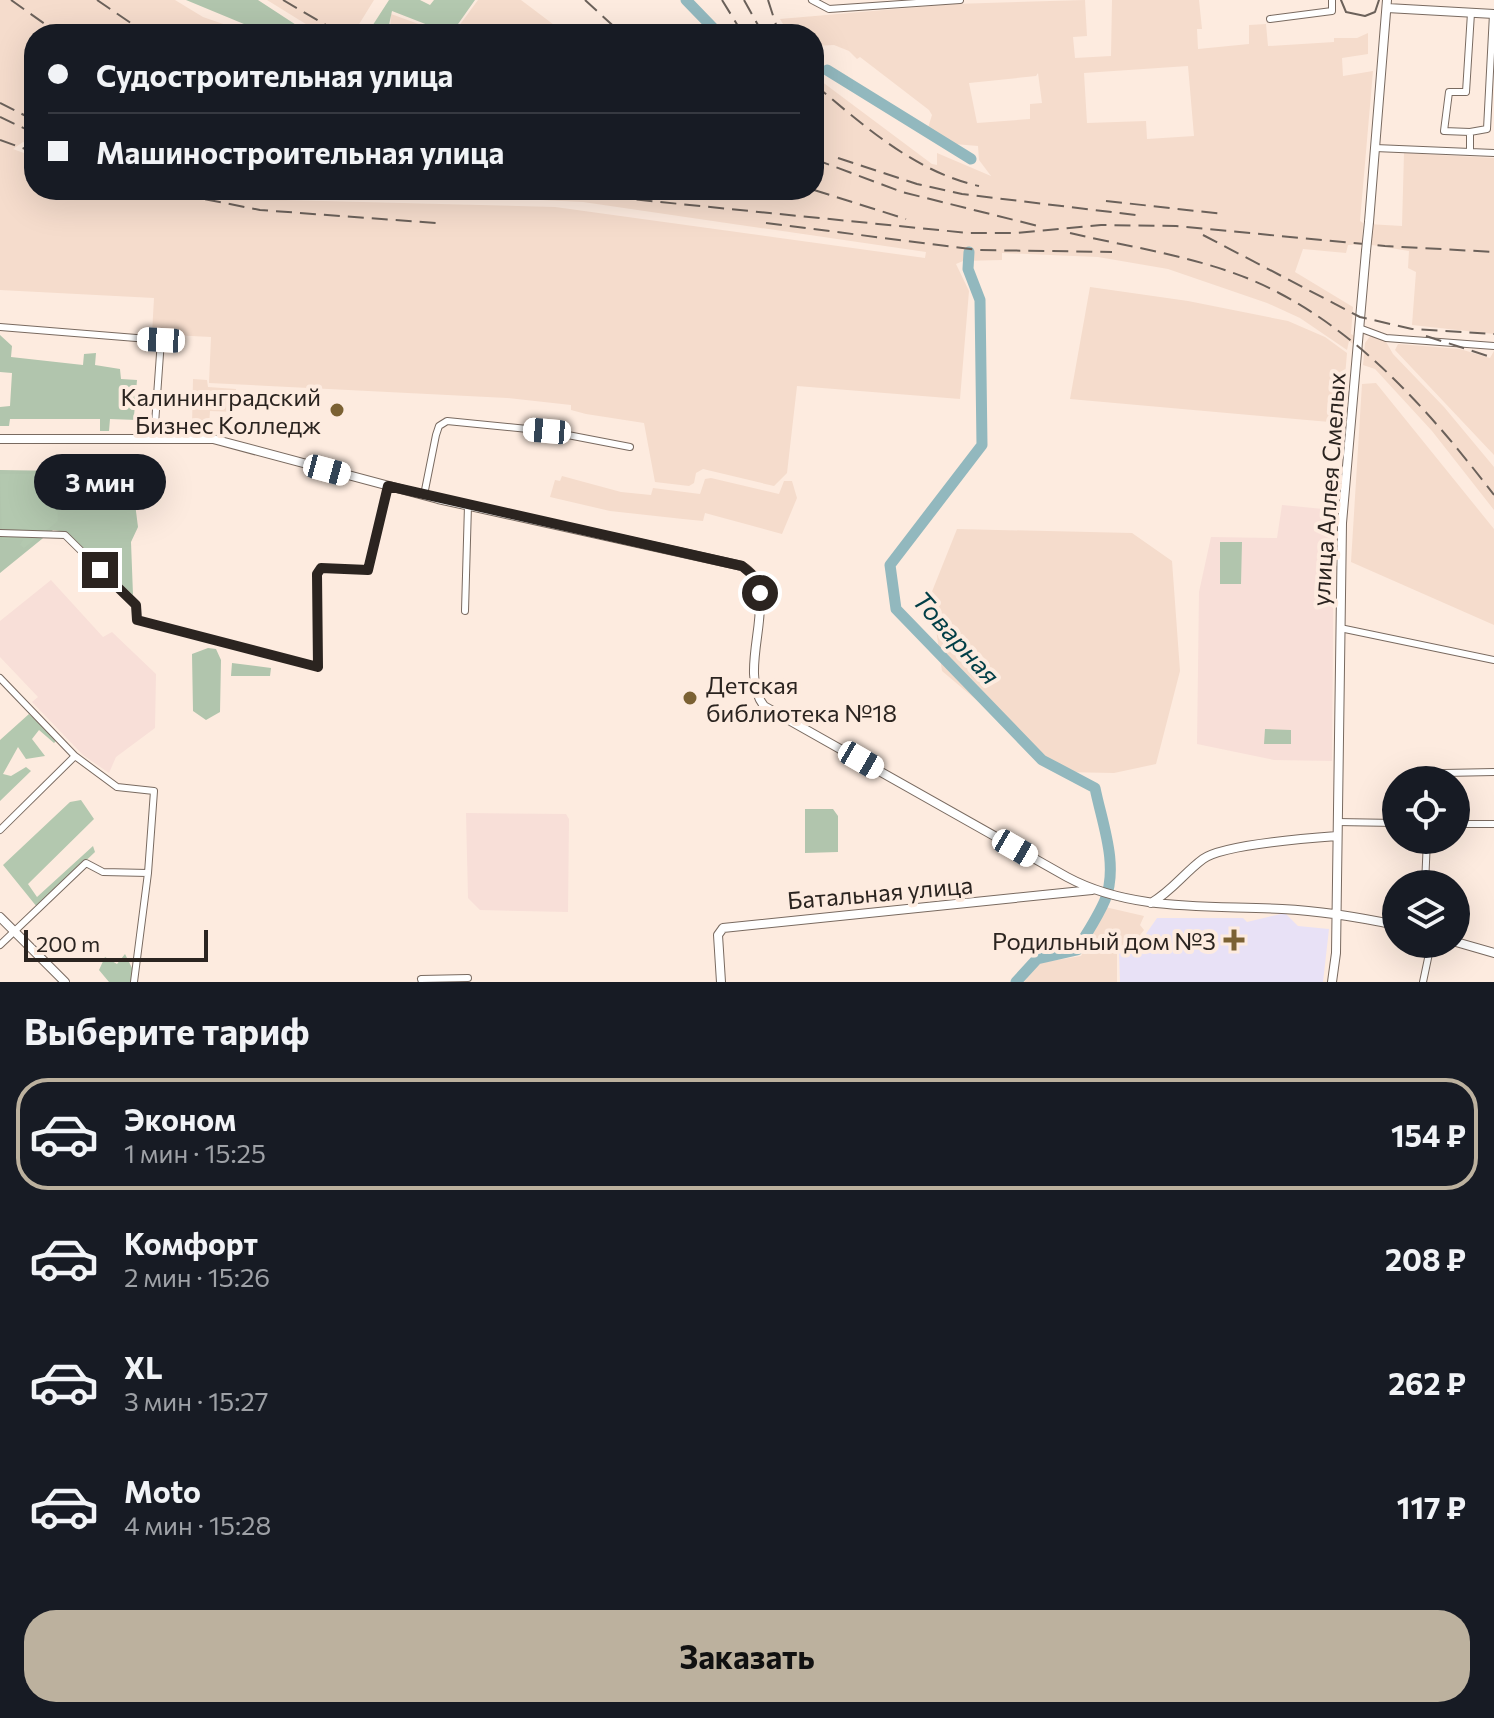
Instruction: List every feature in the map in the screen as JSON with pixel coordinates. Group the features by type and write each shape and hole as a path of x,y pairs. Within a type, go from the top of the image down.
{"main road":[{"path":"1387,4 1493,14"},
{"name":"улица Аллея Смелых","path":"1332,982 1337,916 1342,514 1387,4"},
{"path":"0,439 213,439 424,495 742,566 755,577 760,593 754,684 764,706 1067,877 1113,897 1150,903 1286,909 1350,915 1382,922"},
{"path":"1150,903 1168,894 1204,857 1224,851 1337,836"},
{"path":"1061,895 1066,889 1067,877"},
{"name":"Батальная улица","path":"721,982 720,931 815,917 1094,891"},
{"path":"1168,894 1174,904"},
{"path":"0,917 65,982"},
{"path":"1470,946 1494,953"}],"street":[{"path":"812,0 829,9 960,0"},
{"path":"1270,19 1332,11 1332,0"},
{"path":"1471,13 1466,92 1449,92 1444,131 1487,129 1493,14"},
{"path":"1470,132 1470,152"},
{"path":"1375,148 1494,153"},
{"path":"0,327 161,340 154,438"},
{"path":"1359,328 1386,338 1494,346"},
{"path":"424,495 436,435 439,426 447,421 547,431 630,447"},
{"path":"0,533 65,535 136,605 137,620 318,667 317,574 321,568 328,566 368,570 392,487"},
{"path":"465,611 468,505"},
{"path":"1340,628 1494,660"},
{"path":"0,678 75,756 117,787 154,791 148,873 134,982"},
{"path":"0,830 75,756"},
{"path":"1470,772 1494,772"},
{"path":"1337,822 1382,823"},
{"path":"1470,824 1494,824"},
{"path":"0,945 86,863 103,872 148,873"},
{"path":"1423,982 1428,958"},
{"path":"422,982 421,979 468,978"}],"shaded area":[{"path":"0,0 175,0 203,17 223,24 24,24 24,142 13,149 24,153 24,200 282,200 555,207 925,258 926,252 583,202 541,200 824,200 824,83 932,164 937,165 937,153 991,176 979,160 978,146 954,144 926,134 932,115 929,110 860,57 857,59 849,51 834,45 824,46 824,24 783,24 780,19 954,4 1085,0 1087,36 1073,37 1075,58 1111,56 1112,0 1199,0 1202,29 1197,29 1198,49 1249,44 1249,25 1266,24 1268,46 1334,42 1334,38 1357,38 1368,33 1368,54 1342,58 1343,76 1373,71 1360,221 1363,223 1362,244 1348,245 1346,253 1303,249 1295,272 1353,307 1351,334 1358,338 1357,347 1349,341 1347,350 1300,318 1267,303 1168,269 1098,257 1002,253 1002,260 963,261 956,264 969,291 960,399 797,386 787,473 774,486 703,469 696,473 694,483 689,486 655,482 644,423 586,414 571,410 571,405 507,398 209,383 211,337 152,334 154,298 0,290","holes":["1188,66 1194,136 1147,139 1146,121 1087,123 1084,73","1038,73 1042,103 1030,104 1030,119 977,123 969,83 1036,76"]},
{"path":"267,0 374,0 359,24 306,24"},
{"path":"478,0 521,0 553,24 460,24"},
{"path":"391,14 418,24 390,24"},
{"path":"1404,153 1494,158 1494,334 1412,325 1416,272 1408,268 1409,251 1366,244 1368,224 1402,226"},
{"path":"1090,287 1188,301 1288,321 1325,337 1347,353 1341,423 1070,399"},
{"path":"1371,335 1385,340 1393,354 1444,407 1494,467 1494,510 1432,431 1375,369 1363,365 1365,343"},
{"path":"1398,344 1460,349 1490,358 1494,351 1494,455 1395,350"},
{"path":"193,379 207,380 208,387 236,389 235,412 210,411 209,425 192,425"},
{"path":"1376,383 1494,529 1494,625 1351,562 1362,384"},
{"path":"562,476 621,492 651,495 653,488 700,494 705,479 711,478 779,494 784,481 792,481 797,498 782,534 705,513 703,521 683,519 610,511 550,497 555,480 560,481"},
{"path":"1282,505 1334,510 1332,761 1274,760 1197,744 1199,592 1211,537 1277,538"},
{"path":"957,529 1132,533 1172,561 1180,671 1156,764 1114,773 1062,772 942,671 931,594"},
{"path":"51,580 103,637 112,632 156,674 155,728 116,757 109,773 83,755 32,702 38,697 0,657 0,621"},
{"path":"466,813 566,814 569,819 568,912 480,910 468,898"},
{"path":"1105,907 1144,916 1140,925 1144,930 1130,948 1117,950 1117,982 1024,982 1039,963 1081,956"},
{"name":"Родильный дом №3","path":"1285,913 1298,926 1329,929 1323,982 1120,982 1119,953 1134,951 1157,918 1243,918 1247,922"}],"green space":[{"path":"186,0 258,0 295,24 244,24"},
{"path":"389,0 420,0 430,5 434,0 475,0 458,24 425,24 392,11 389,24 373,24"},
{"path":"0,335 12,346 11,357 83,365 84,354 96,353 95,365 120,369 121,379 137,380 134,416 137,420 110,419 109,431 100,431 100,419 10,419 9,426 0,426 0,407 10,406 12,373 0,372"},
{"path":"0,470 131,472 138,527 131,542 133,595 66,532 53,530 0,573"},
{"path":"0,474 83,474 84,485 49,500 49,504 57,503 58,521 24,548 20,545 23,540 2,539"},
{"path":"1220,542 1242,542 1241,584 1220,584"},
{"path":"208,648 216,649 221,660 220,712 206,720 193,711 192,654"},
{"path":"232,663 271,668 270,676 231,676"},
{"path":"29,714 57,740 54,743 39,730 32,739 45,756 26,759 18,747 3,774 11,776 26,767 31,771 0,801 0,740"},
{"path":"1265,729 1291,730 1291,744 1264,744"},
{"path":"81,800 94,819 28,884 37,897 93,846 95,852 37,907 3,865 70,802"},
{"path":"805,809 833,809 838,816 838,852 805,853"},
{"path":"125,954 133,970 131,982 109,982 99,970 105,957 117,964"}],"waterway":[{"name":"Товарная","path":"686,0 709,24"},
{"name":"Товарная","path":"827,70 971,159"},
{"name":"Товарная","path":"969,252 968,269 980,300 982,445 890,565 896,609 1042,760 1095,788 1110,858 1109,887 1105,900 1077,950 1037,959 1016,982"}],"tram line":[{"path":"1341,0 1346,12 1365,16 1375,12 1379,0"}],"railway":[{"path":"11,0 45,24"},
{"path":"97,0 132,24"},
{"path":"283,0 324,24"},
{"path":"585,0 611,24"},
{"path":"722,0 737,24"},
{"path":"744,0 757,24"},
{"path":"768,0 776,24"},
{"path":"824,92 871,131 912,158 933,170 979,186"},
{"path":"0,103 24,115"},
{"path":"0,117 24,128"},
{"path":"0,140 24,148"},
{"path":"838,158 917,184 962,194 1136,215"},
{"path":"824,163 902,192 1038,226"},
{"path":"824,193 906,219"},
{"path":"209,200 260,210 436,223"},
{"path":"640,200 968,233 1016,233 1101,225 1176,226 1385,246 1494,252"},
{"path":"1106,201 1224,214"},
{"path":"766,223 978,250 1112,252"},
{"path":"1070,233 1203,263 1255,281 1311,312 1341,333 1397,382 1448,437 1494,495"},
{"path":"1203,235 1360,317 1412,329 1494,334"},
{"path":"1426,336 1494,358"}],"place":[{"name":"Калининградский Бизнес Колледж","path":"337,410"},
{"name":"Детская библиотека №18","path":"690,698"},
{"name":"Родильный дом №3","path":"1234,940"}],"route":[{"path":"100,570 136,605 137,620 318,667 317,574 321,568 328,566 368,570 388,486 742,566 755,577 760,593"}]}
